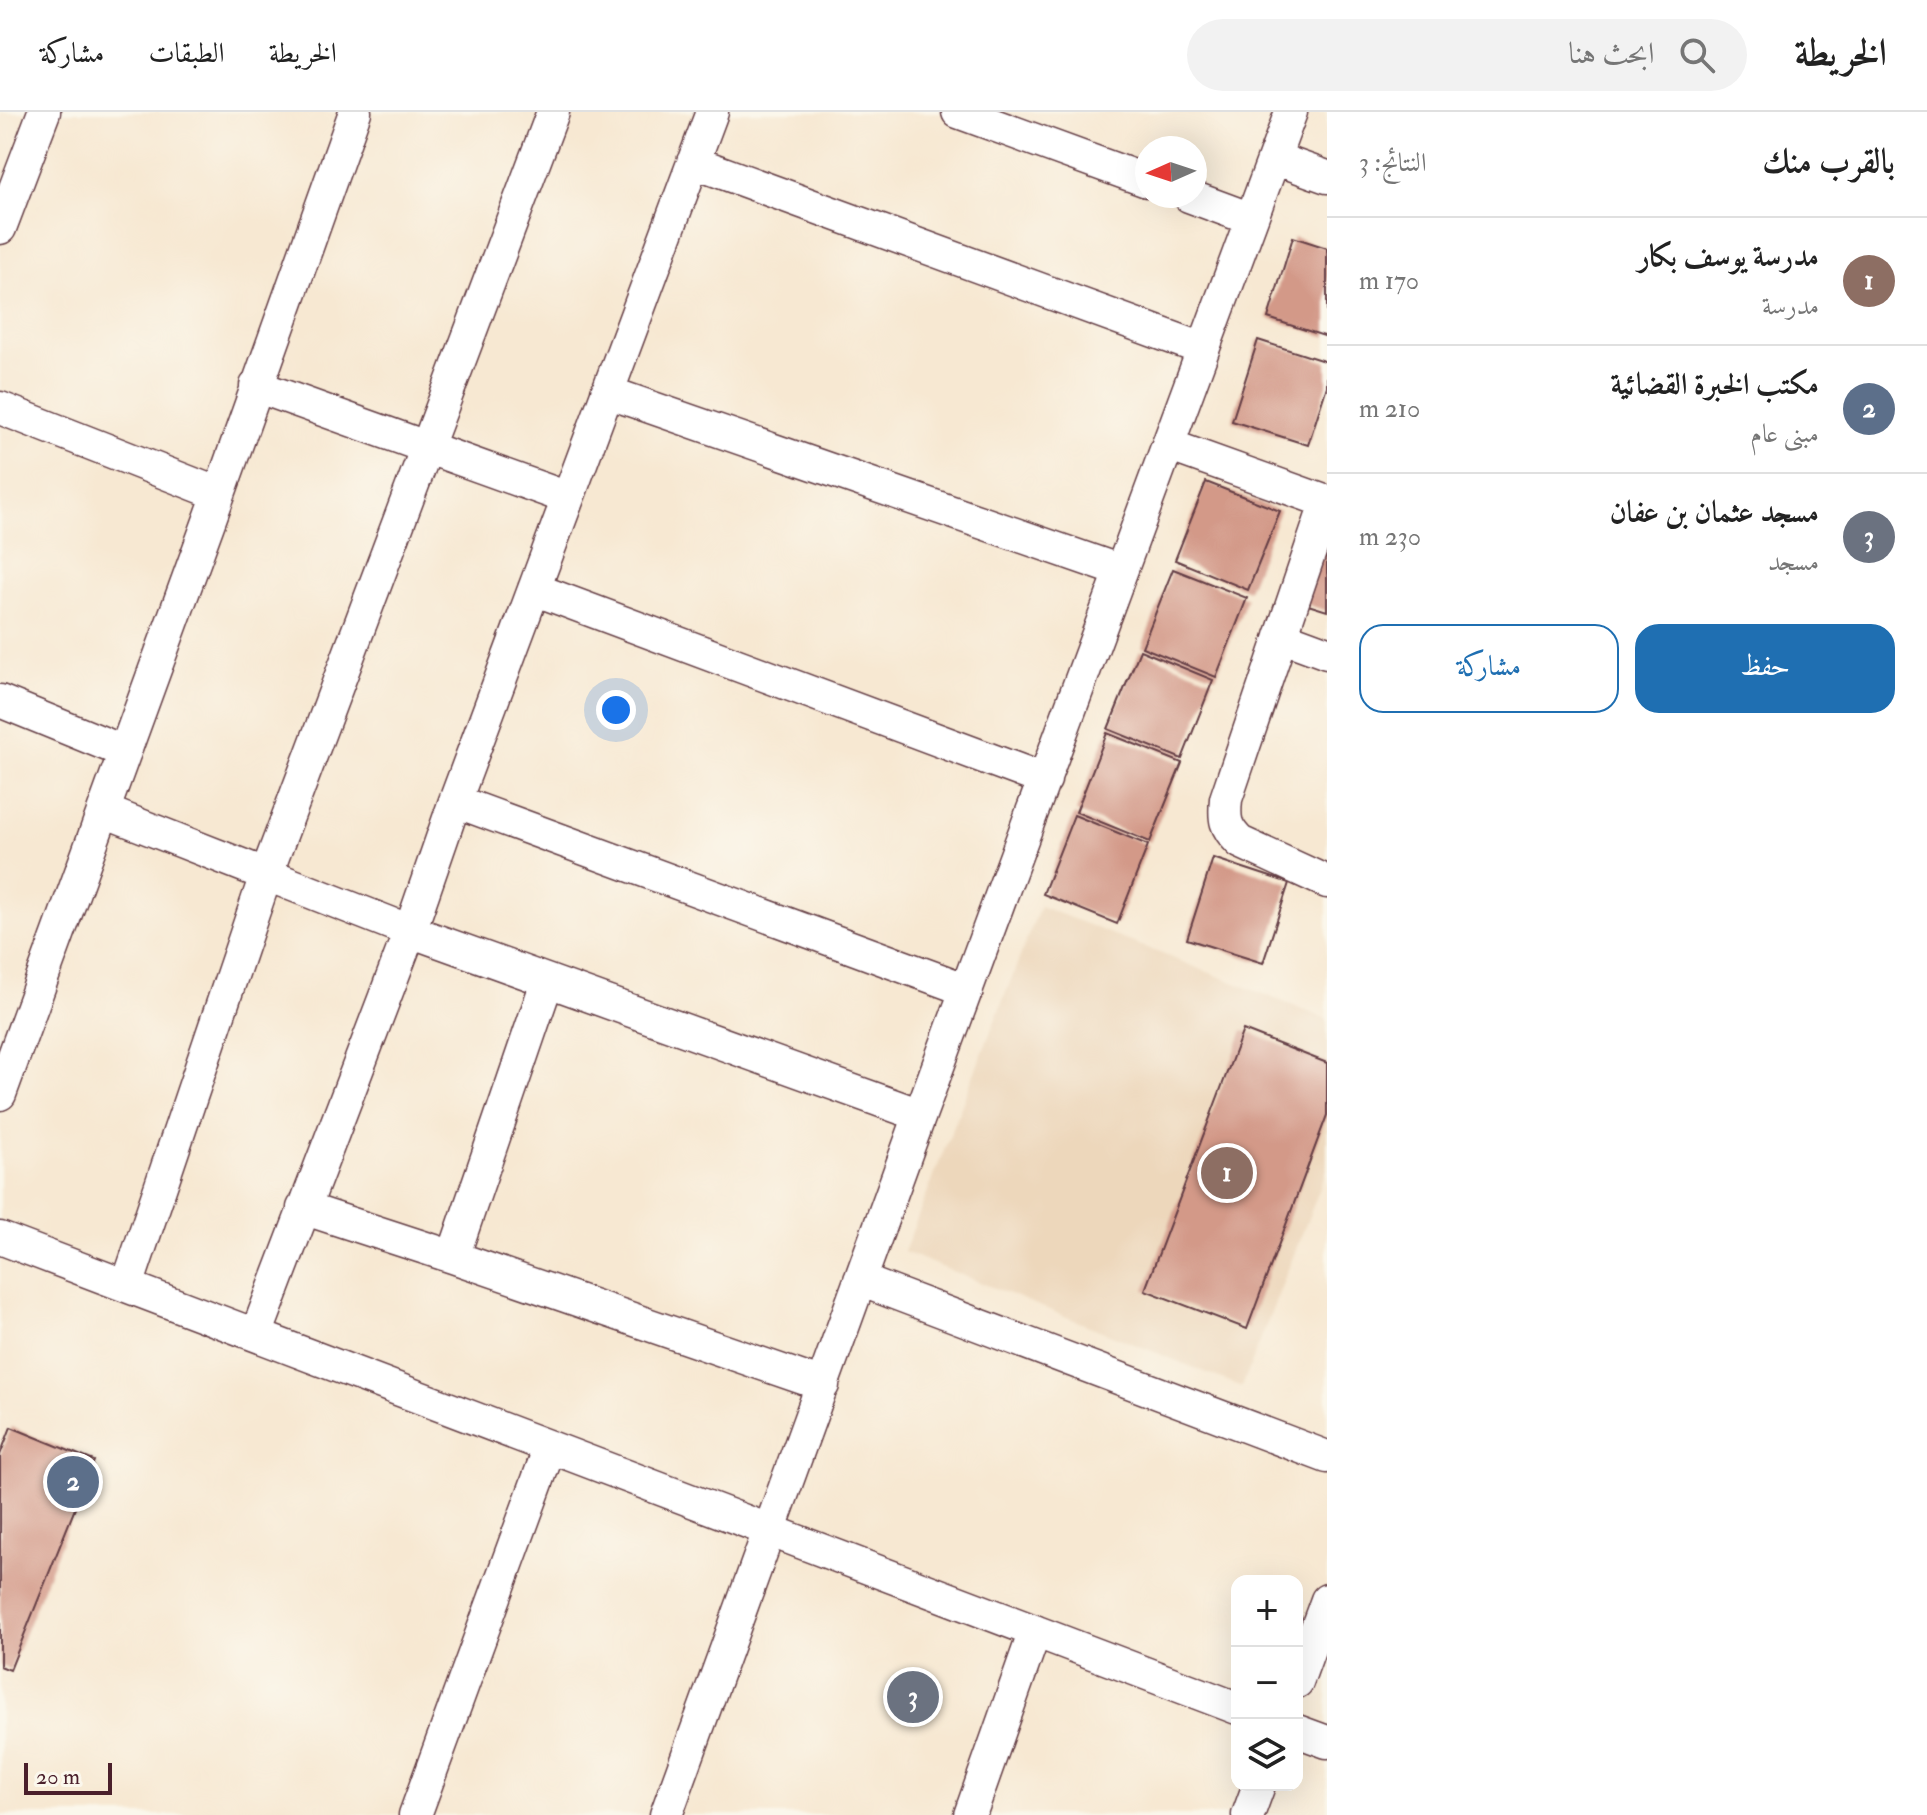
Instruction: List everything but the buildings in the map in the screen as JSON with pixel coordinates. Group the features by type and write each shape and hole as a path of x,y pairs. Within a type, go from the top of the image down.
{"street":[{"path":"0,228 44,112"},
{"path":"0,1094 355,112"},
{"path":"127,1286 266,875 553,112"},
{"path":"256,1335 410,931 455,801 712,112"},
{"path":"958,112 1135,177"},
{"path":"666,1815 920,1115 1291,112"},
{"path":"1274,158 1327,177"},
{"path":"693,162 1203,349"},
{"path":"1207,203 1251,219"},
{"path":"256,386 568,498"},
{"path":"607,392 1121,571"},
{"path":"0,408 219,494"},
{"path":"1168,445 1327,501 1226,799 1224,818 1240,842 1327,882"},
{"path":"534,589 1045,780"},
{"path":"1281,636 1327,653"},
{"path":"0,701 125,752"},
{"path":"455,801 967,990"},
{"path":"104,811 410,931 920,1115"},
{"path":"453,1257 547,982"},
{"path":"303,1208 823,1385"},
{"path":"0,1238 1231,1706"},
{"path":"860,1280 1327,1457"},
{"path":"415,1815 550,1447"},
{"path":"1303,1666 1327,1600"},
{"path":"970,1815 1035,1631"},
{"path":"1303,1733 1327,1742"},
{"path":"1248,1815 1257,1791"}],"shaded area":[{"path":"1040,906 1327,1019 1327,1170 1242,1387 904,1252"}],"place":[{"name":"مدرسة يوسف بكار","path":"1227,1173"},
{"name":"مكتب الخبرة القضائية","path":"73,1482"},
{"name":"مسجد عثمان بن عفان","path":"913,1697"}]}
